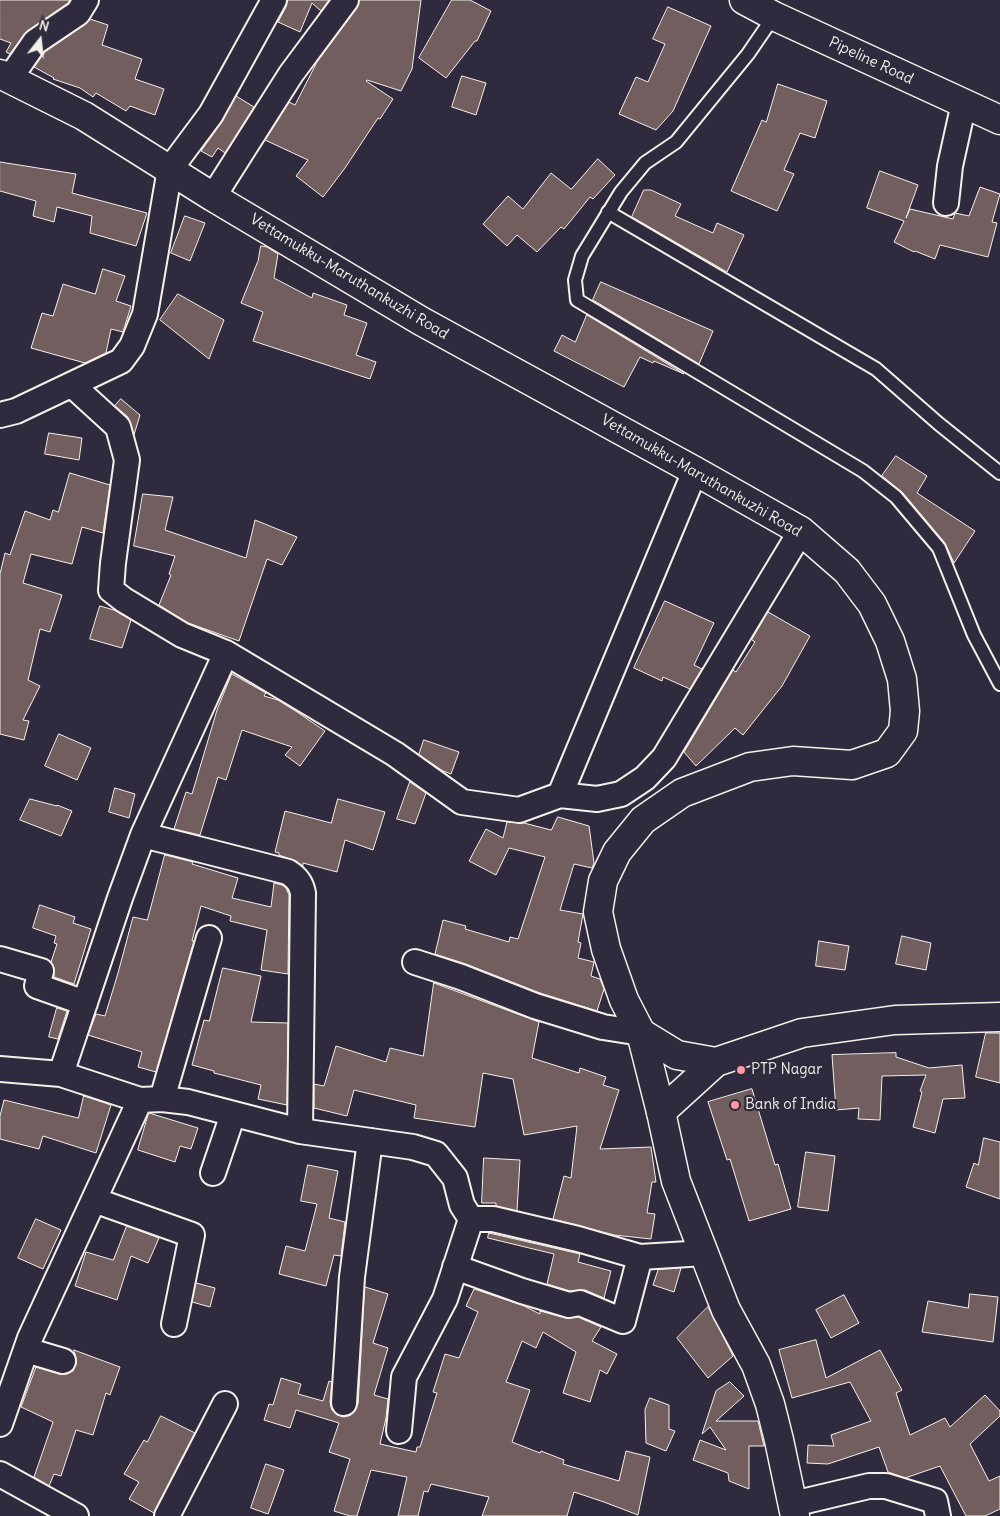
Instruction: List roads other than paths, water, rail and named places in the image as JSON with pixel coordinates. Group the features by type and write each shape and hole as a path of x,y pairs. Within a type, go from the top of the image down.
{"main road":[{"name":"Pipeline Road","path":"744,0 774,16 1000,120"},
{"name":"Vettamukku-Maruthankuzhi Road","path":"5,76 84,116 213,197 421,322 801,531 847,571 872,604 890,641 902,679 905,711 903,731 887,753 852,765 793,761 750,767 682,793 643,820 617,852 604,881 598,912 606,949 624,1000 641,1033 676,1181 726,1310 756,1365 770,1404 794,1510"},
{"path":"661,1112 716,1062 802,1033 895,1020 1000,1017"},
{"path":"641,1033 677,1055 716,1062"}],"street":[{"path":"5,76 35,42 78,13 86,0"},
{"path":"0,415 16,411 121,361 132,346 145,314 170,169 211,114 274,0"},
{"path":"213,197 291,74 346,0"},
{"path":"946,203 950,166 964,103"},
{"path":"72,385 118,427 127,460 111,590 182,635 226,653 395,754 462,802 519,810 560,795 597,799 621,794 645,778 664,758 801,531"},
{"path":"560,795 695,471"},
{"path":"61,1074 143,835 226,653"},
{"path":"143,835 288,872 296,878 301,886 303,893 300,1131"},
{"path":"0,1424 26,1350 94,1200 151,1100 209,938"},
{"path":"0,959 41,971 37,986 85,1003"},
{"path":"415,962 462,977 552,1012 603,1028 641,1033"},
{"path":"0,1069 61,1074 151,1100 188,1102 300,1131 414,1147 436,1154 455,1178 462,1205 471,1219"},
{"path":"213,1173 232,1114"},
{"path":"344,1404 352,1277 370,1141"},
{"path":"94,1200 192,1235 174,1324"},
{"path":"471,1219 493,1219 578,1239 640,1257 705,1253"},
{"path":"399,1431 404,1377 445,1299 471,1219"},
{"path":"455,1267 522,1291 569,1305 580,1303 624,1321 640,1257"},
{"path":"26,1350 63,1361"},
{"path":"167,1516 225,1404"},
{"path":"0,1474 76,1516"},
{"path":"794,1510 869,1486 886,1486 935,1501 938,1516"}],"lane":[{"path":"774,16 748,54 676,142 645,163 621,192 582,256 575,280 577,300 863,471 896,497 939,548 974,635 998,676"},
{"path":"608,212 876,370 1000,472"}],"place":[{"name":"PTP Nagar","path":"741,1070"},
{"name":"Bank of India","path":"735,1105"}]}
